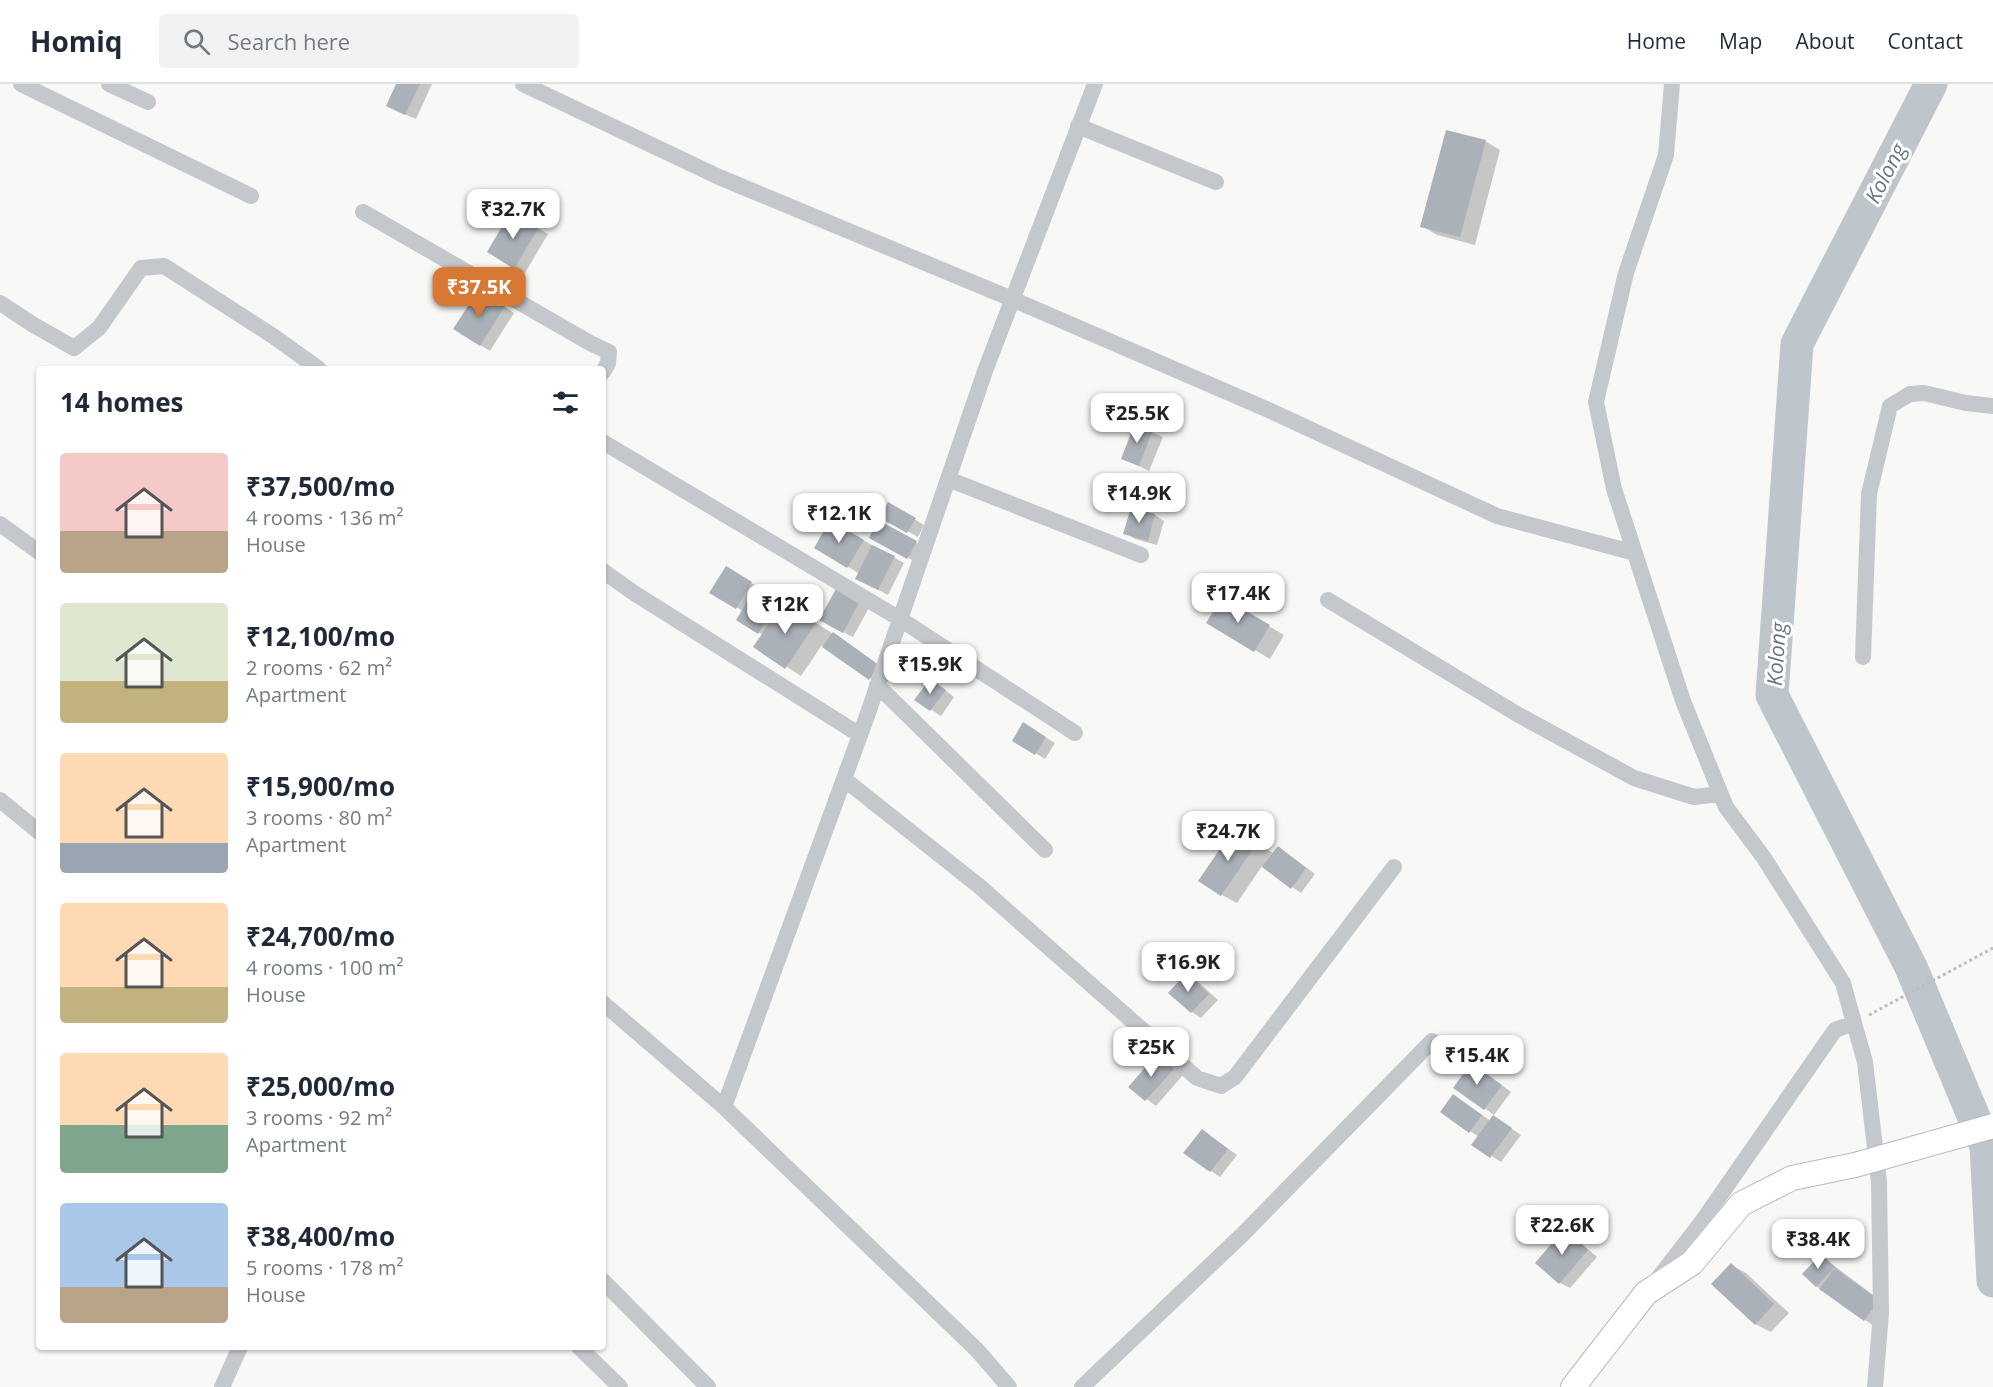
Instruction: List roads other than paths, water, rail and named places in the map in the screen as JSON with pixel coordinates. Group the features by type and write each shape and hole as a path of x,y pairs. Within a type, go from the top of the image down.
{"street":[{"path":"21,84 252,196"},
{"path":"109,84 148,102"},
{"path":"523,84 719,177 1012,299 1273,412 1497,516 1635,553"},
{"path":"1672,84 1666,155 1626,273 1596,402 1614,489 1683,701 1720,794 1726,807 1764,858 1843,983 1865,1062 1878,1182 1881,1313 1875,1387"},
{"path":"724,1107 860,735 985,371 1078,126 1090,85"},
{"path":"1078,126 1216,182"},
{"path":"363,212 609,352 606,367"},
{"path":"0,303 74,348 99,328 141,268 164,266 273,336 315,366"},
{"path":"1863,657 1869,494 1890,406 1910,394 1924,393 1966,403 1993,406"},
{"path":"606,444 900,619 1074,733"},
{"path":"948,479 1141,555"},
{"path":"0,524 36,550"},
{"path":"606,573 860,735"},
{"path":"1328,600 1517,714 1634,778 1694,797 1720,794"},
{"path":"877,685 1045,850"},
{"path":"844,779 979,886 1197,1078 1221,1086 1235,1077 1394,867"},
{"path":"0,801 36,830"},
{"path":"606,1006 724,1107 977,1350 1009,1387"},
{"path":"1573,1387 1701,1223 1835,1030 1854,1023"},
{"path":"1083,1387 1242,1235 1432,1041"},
{"path":"1646,1293 1692,1263 1741,1204 1792,1178 1855,1165 1993,1126"},
{"path":"606,1284 708,1387"},
{"path":"222,1387 239,1350"},
{"path":"582,1350 620,1387"}],"waterway":[{"name":"Kolong","path":"1931,84 1797,344 1772,695 1911,967 1986,1146 1993,1281"}]}
